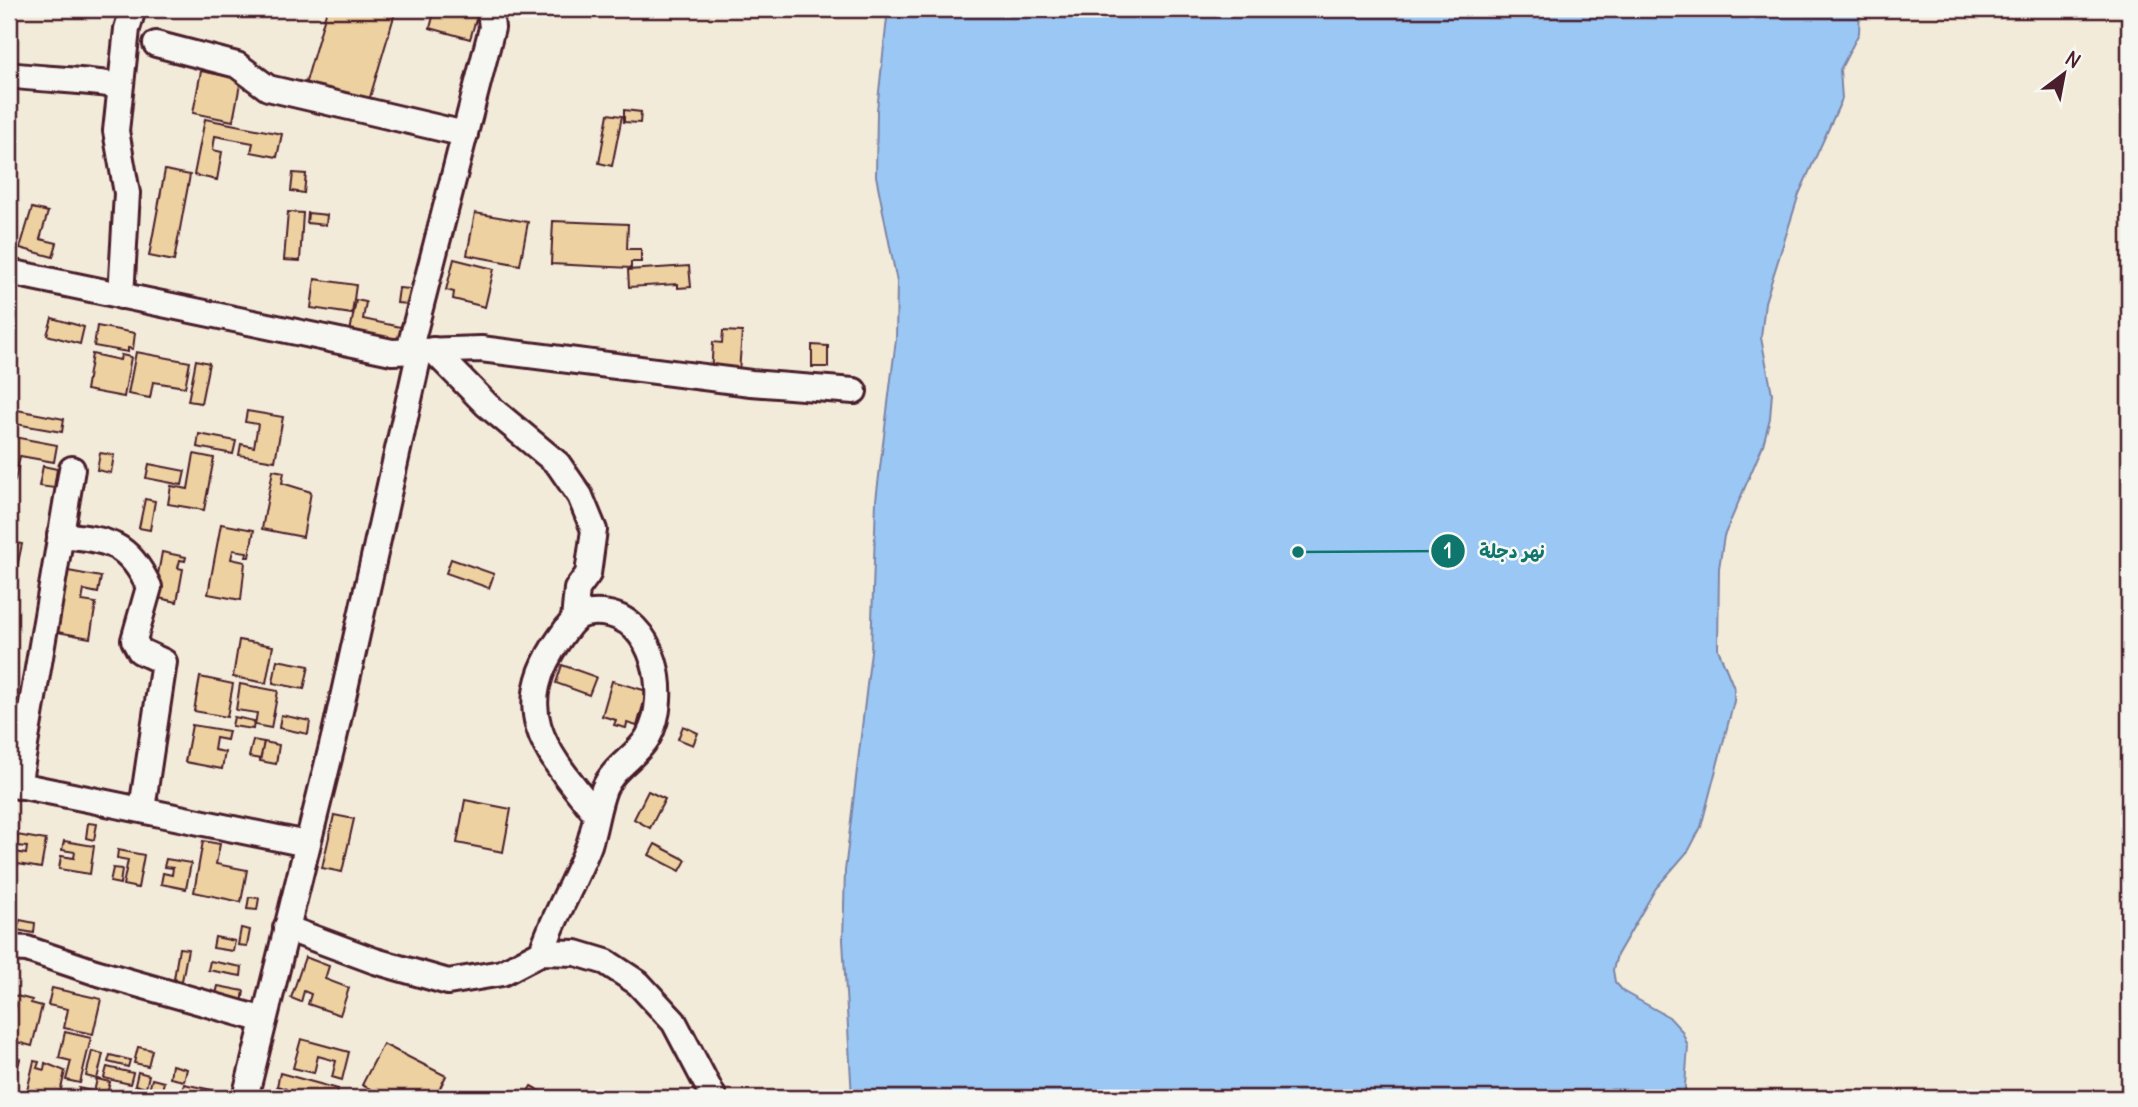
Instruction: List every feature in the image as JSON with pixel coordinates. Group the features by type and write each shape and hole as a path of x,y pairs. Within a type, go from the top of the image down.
{"street":[{"path":"121,296 127,193 116,131 127,29 133,9"},
{"path":"245,1098 334,738 421,351 465,134 492,28 486,10"},
{"path":"156,44 237,65 268,88 465,134"},
{"path":"9,75 42,79 78,78 120,86"},
{"path":"9,272 392,352 481,349 751,383 854,391"},
{"path":"421,351 558,464 580,496 594,530 588,574 577,589 574,620"},
{"path":"72,468 13,785 307,844"},
{"path":"60,535 108,540 138,565 149,587 134,640 140,651 164,662 142,809"},
{"path":"542,952 590,842 605,786 618,768 648,737 657,708 659,681 646,644 630,621 609,614 586,612 574,620 542,666 534,692 534,716 562,770 596,814"},
{"path":"286,928 375,961 448,982 502,973 542,952 576,953 606,962 638,983 674,1022 714,1098"},
{"path":"9,948 27,950 264,1020"}],"water":[{"path":"888,9 1860,9 1859,33 1840,70 1842,99 1799,194 1765,302 1761,338 1772,393 1770,418 1763,445 1724,536 1719,568 1718,649 1734,688 1734,701 1701,827 1689,850 1656,888 1617,955 1613,970 1615,982 1624,992 1669,1017 1682,1031 1688,1047 1684,1098 852,1098 843,940 845,871 871,651 876,500 896,339 897,282 876,176 877,110"}],"building":[{"path":"327,9 380,9 395,13 368,104 305,85"},
{"path":"435,9 450,9 477,16 470,39 430,28"},
{"path":"201,71 241,79 233,121 193,113"},
{"path":"624,110 641,112 640,123 624,122"},
{"path":"608,114 622,116 612,166 599,163"},
{"path":"205,119 282,134 277,157 251,152 253,143 215,136 213,150 222,152 217,180 194,175"},
{"path":"165,170 190,175 174,261 149,256"},
{"path":"293,173 306,174 304,193 291,191"},
{"path":"32,208 48,212 40,239 57,243 53,257 20,248"},
{"path":"288,212 303,213 300,261 284,260"},
{"path":"308,213 327,215 326,225 307,223"},
{"path":"475,213 528,222 520,265 467,255"},
{"path":"553,221 628,224 627,249 641,249 641,262 631,262 631,268 551,264"},
{"path":"454,259 494,269 485,307 453,299 454,292 446,290"},
{"path":"689,266 691,287 678,288 678,284 629,287 628,270"},
{"path":"315,279 356,285 352,314 311,308"},
{"path":"399,288 410,289 409,304 397,303"},
{"path":"356,300 366,302 363,319 400,327 406,318 401,342 350,332"},
{"path":"52,318 84,327 80,344 47,335"},
{"path":"97,326 135,333 133,349 128,348 128,352 94,346"},
{"path":"723,331 742,332 739,372 711,375 713,342 722,343"},
{"path":"812,345 828,346 828,367 812,367"},
{"path":"136,352 190,362 185,387 153,382 150,398 128,394"},
{"path":"92,354 120,360 121,355 131,357 124,397 86,390"},
{"path":"196,360 209,363 201,403 188,401"},
{"path":"12,409 64,419 62,432 10,423"},
{"path":"247,411 283,417 275,461 239,455 241,444 254,447 258,424 245,422"},
{"path":"199,434 236,441 233,454 197,447"},
{"path":"9,436 57,445 54,462 20,456 15,481 9,479"},
{"path":"100,453 114,455 111,473 97,470"},
{"path":"194,454 214,458 204,510 168,504 171,486 188,489"},
{"path":"149,464 185,471 182,485 146,478"},
{"path":"43,466 57,469 54,488 39,486"},
{"path":"273,470 284,472 282,483 311,492 303,537 262,529"},
{"path":"145,499 155,501 150,530 139,528"},
{"path":"221,524 254,530 249,557 246,557 247,552 233,550 231,559 245,562 241,600 208,594"},
{"path":"9,542 22,544 16,572 9,571"},
{"path":"162,552 186,557 185,561 180,560 178,568 183,569 177,602 154,597"},
{"path":"451,559 494,574 489,588 446,573"},
{"path":"63,570 101,577 98,593 84,590 82,601 96,603 90,638 52,631"},
{"path":"239,640 273,646 266,683 233,677"},
{"path":"277,660 309,666 304,689 273,683"},
{"path":"562,665 596,677 589,695 556,683"},
{"path":"200,677 233,684 227,717 194,711"},
{"path":"612,681 647,691 637,726 627,723 626,728 614,725 616,720 602,716"},
{"path":"240,684 278,691 271,728 255,725 257,713 236,710"},
{"path":"281,715 310,721 308,734 279,728"},
{"path":"234,717 254,721 253,729 232,726"},
{"path":"192,725 229,731 227,740 216,738 214,750 225,752 222,769 185,762"},
{"path":"683,726 698,733 693,745 678,739"},
{"path":"253,740 264,742 261,759 249,757"},
{"path":"264,742 279,745 276,764 260,761"},
{"path":"648,791 665,799 650,828 634,819"},
{"path":"465,800 511,809 503,852 457,843"},
{"path":"334,815 354,819 342,872 322,868"},
{"path":"88,823 97,824 94,840 86,838"},
{"path":"17,835 46,840 41,868 12,863 15,852 26,854 27,847 16,846"},
{"path":"64,841 94,846 90,874 59,869 61,856 74,858 75,852 62,850"},
{"path":"203,841 220,844 216,864 247,870 241,902 194,892"},
{"path":"655,844 686,860 680,871 649,855"},
{"path":"118,850 144,855 138,888 123,885 128,860 117,858"},
{"path":"166,859 191,863 186,889 161,884 163,873 172,875 173,868 164,867"},
{"path":"113,868 122,869 120,884 110,882"},
{"path":"249,897 259,898 257,910 247,909"},
{"path":"20,920 35,923 34,933 17,930"},
{"path":"241,928 250,930 247,946 238,945"},
{"path":"215,937 235,941 233,951 213,948"},
{"path":"179,948 188,949 182,981 174,979"},
{"path":"305,957 329,966 325,979 349,988 340,1015 308,1004 311,994 304,991 301,1002 291,998"},
{"path":"210,961 242,967 241,976 208,970"},
{"path":"218,986 244,991 242,1003 215,998"},
{"path":"52,988 101,999 93,1034 64,1028 68,1009 48,1005"},
{"path":"9,994 32,1000 31,1003 42,1006 32,1046 9,1040 9,1012 14,1013 16,1004 9,1002"},
{"path":"65,1032 91,1038 80,1083 66,1080 71,1061 59,1058"},
{"path":"301,1039 349,1052 342,1080 332,1077 336,1061 318,1056 314,1073 293,1068"},
{"path":"383,1044 446,1076 435,1098 388,1098 362,1085"},
{"path":"138,1047 152,1050 148,1066 134,1063"},
{"path":"92,1051 103,1054 97,1079 86,1076"},
{"path":"110,1055 130,1060 128,1067 108,1062"},
{"path":"9,1056 20,1059 12,1089 9,1088"},
{"path":"34,1061 39,1062 37,1068 44,1070 45,1063 65,1071 59,1098 27,1091"},
{"path":"172,1065 187,1069 184,1081 170,1078"},
{"path":"107,1067 133,1073 130,1084 104,1078"},
{"path":"138,1072 149,1075 146,1088 135,1085"},
{"path":"280,1073 338,1089 335,1098 285,1095 286,1089 277,1086"},
{"path":"97,1079 110,1082 106,1098 77,1098 79,1088 94,1092"},
{"path":"152,1079 164,1082 160,1098 147,1098"},
{"path":"184,1084 212,1090 210,1098 181,1098"},
{"path":"531,1086 542,1092 539,1098 524,1098"}],"place":[{"name":"نهر دجلة","path":"1298,552"}]}
